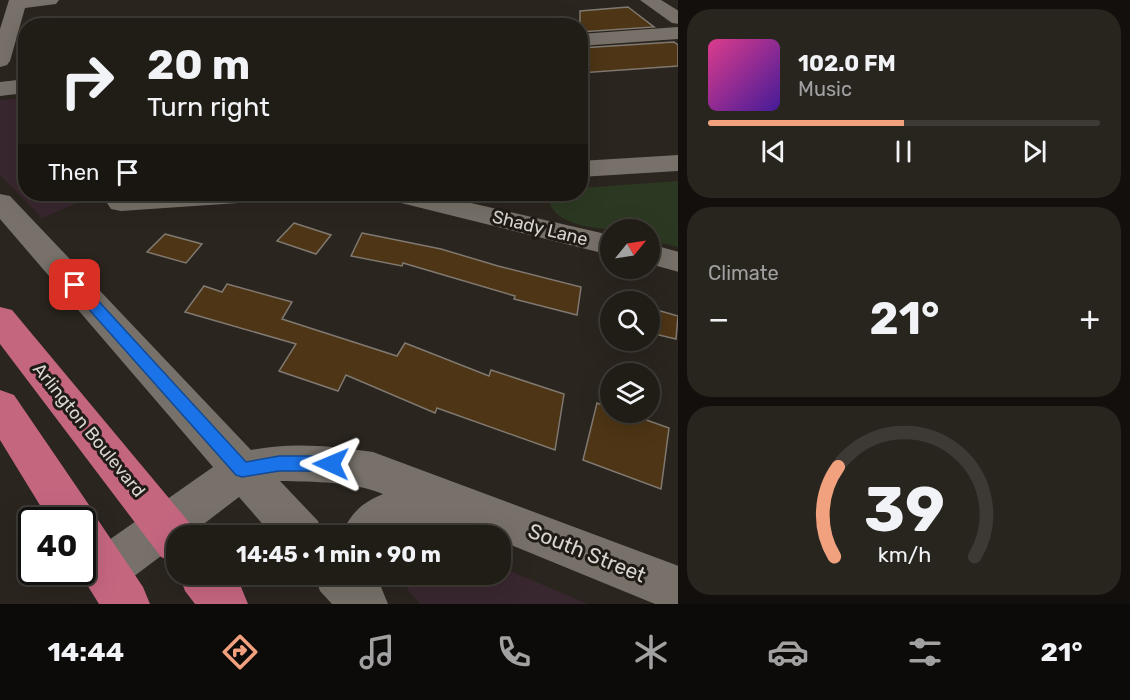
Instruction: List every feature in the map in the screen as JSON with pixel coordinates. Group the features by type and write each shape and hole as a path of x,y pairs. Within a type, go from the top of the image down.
{"highway":[{"name":"Arlington Boulevard","path":"0,319 166,528"},
{"path":"0,406 65,507"},
{"path":"210,585 224,604"}],"street":[{"path":"0,61 18,1 50,0"},
{"path":"649,0 678,19"},
{"path":"588,39 678,33"},
{"path":"0,89 18,87"},
{"path":"588,169 678,163"},
{"path":"121,203 150,201"},
{"name":"Shady Lane","path":"428,201 600,243"},
{"path":"0,202 292,525"},
{"path":"660,256 678,261"},
{"name":"South Street","path":"181,525 242,470 287,463 331,464 362,469 489,514 678,590"},
{"path":"370,525 379,517 411,506 489,514"},
{"name":"South Street","path":"105,570 166,537"},
{"path":"347,585 364,604"},
{"path":"365,585 371,604"}],"shaded area":[{"path":"18,98 18,193 0,175 0,100"},
{"path":"25,201 82,201 42,218"},
{"path":"511,571 588,604 420,604 405,585 511,585"}],"green space":[{"path":"678,181 678,247 660,242 660,219 600,219 600,228 593,228 565,219 555,211 549,201 588,201 588,187"}],"building":[{"path":"628,7 654,27 588,31 588,18 580,18 580,11"},
{"path":"674,42 678,45 678,66 588,72 588,47"},
{"path":"294,223 331,235 316,254 277,241"},
{"path":"362,233 441,249 581,287 577,315 514,299 515,296 403,263 402,266 351,256"},
{"path":"165,234 202,244 186,263 147,252"},
{"path":"227,284 292,302 282,319 397,356 405,343 489,376 491,370 564,394 555,450 437,408 435,413 346,375 338,391 279,371 296,344 185,312 204,286 222,292"},
{"path":"660,311 678,316 676,339 660,335"},
{"path":"597,403 600,404 600,423 655,423 669,428 661,489 583,460"}],"route":[{"path":"75,285 242,470 279,463 331,464"}]}
